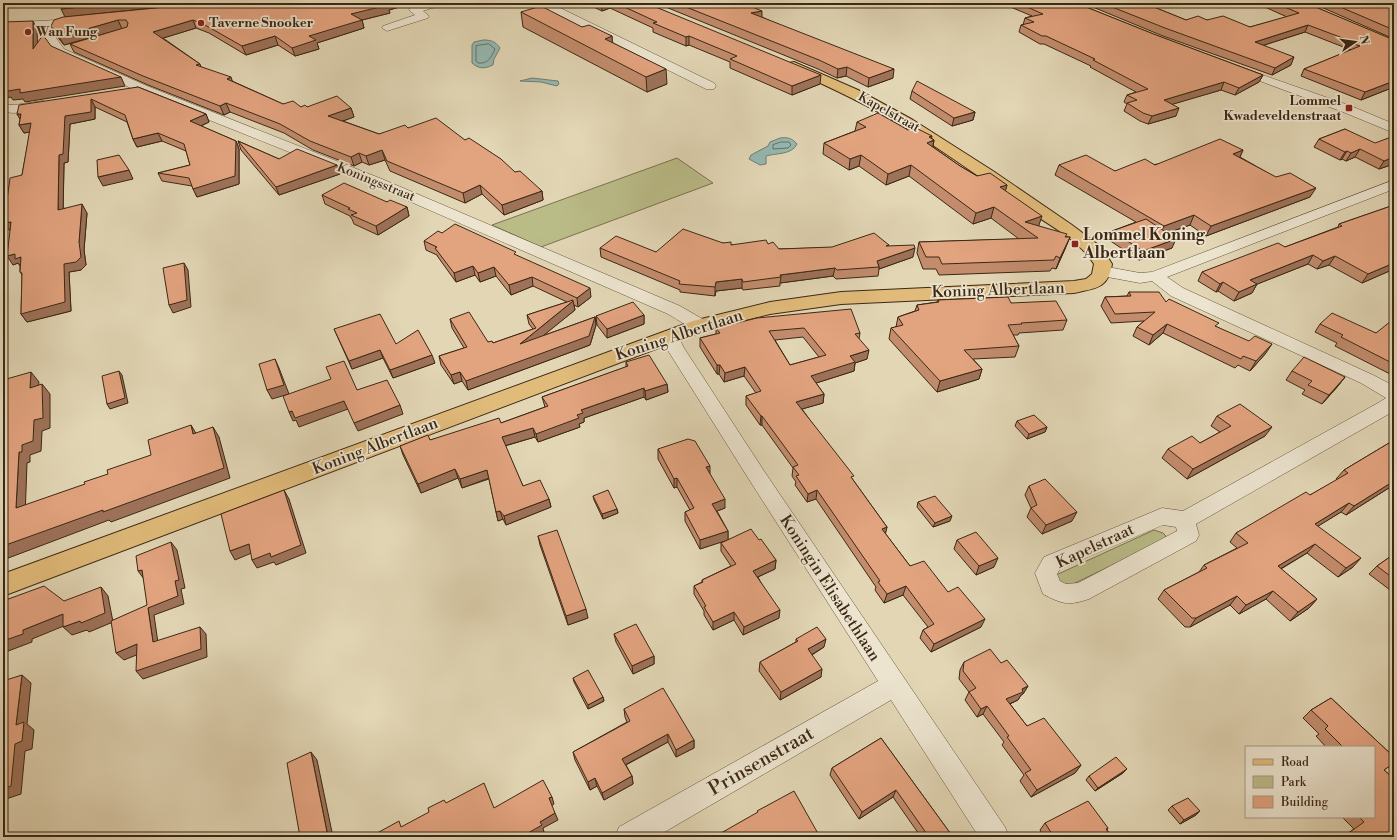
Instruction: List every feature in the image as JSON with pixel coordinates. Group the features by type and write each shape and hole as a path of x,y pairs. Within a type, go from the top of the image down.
{"main road":[{"name":"Kapelstraat","path":"782,61 858,94 932,137 1089,246 1102,260 1102,271"},
{"name":"Koning Albertlaan","path":"3,585 700,325 770,308 841,298 1078,287 1097,280 1101,276 1102,271"}],"street":[{"path":"387,28 424,16 414,10 437,3"},
{"path":"547,6 567,3"},
{"path":"547,6 710,86"},
{"path":"57,23 56,19 62,9"},
{"path":"3,26 57,23 77,20"},
{"name":"Koningsstraat","path":"57,23 48,35 60,51 143,89 377,182 674,310 700,325"},
{"path":"60,51 74,47"},
{"path":"1224,64 1347,109 1394,129"},
{"path":"120,93 143,89"},
{"path":"3,118 9,108 57,103"},
{"path":"1102,271 1140,278 1155,276 1394,184"},
{"path":"1155,276 1177,292 1367,379 1394,394"},
{"name":"Koningin Elisabethlaan","path":"670,336 676,348 757,476 994,837"},
{"path":"1184,520 1385,408 1394,401"},
{"name":"Kapelstraat","path":"1162,516 1184,520 1188,535 1082,592 1064,594 1051,587 1046,573 1052,563 1162,516"},
{"name":"Prinsenstraat","path":"629,837 894,685"}],"green space":[{"path":"677,158 713,183 541,247 492,225"},
{"path":"1154,530 1163,533 1166,536 1164,540 1071,585 1063,586 1056,575"}],"water":[{"path":"483,40 493,41 500,48 494,59 493,65 482,68 472,63 472,45 474,42"},
{"path":"532,78 558,81 559,84 557,86 541,82 520,81"},
{"path":"780,138 789,138 793,140 797,144 795,148 788,152 766,156 766,164 760,165 749,159 751,155 768,146 770,142"}],"building":[{"path":"65,3 118,3 61,9"},
{"path":"207,3 385,3 388,5 351,14 362,20 309,36 316,40 292,48 275,36 242,46 205,25 193,20 153,32 200,64 196,65 231,77 227,79 283,104 293,101 301,107 305,105 307,107 337,96 351,108 328,116 379,134 405,125 408,128 436,118 465,140 469,138 501,159 515,172 520,171 542,191 502,205 480,185 463,193 387,161 382,150 366,156 359,153 351,157 310,141 280,124 226,103 220,106 143,76 70,44 127,27 128,23 126,20 118,20 59,37 51,26 54,20 63,17"},
{"path":"616,3 646,3 821,75 792,86 730,59 737,56 653,23 657,22"},
{"path":"676,3 743,3 762,11 751,13 894,69 869,78 847,67 838,69"},
{"path":"1018,3 1076,3 1263,75 1239,88 1224,82 1164,100 1179,108 1152,116 1143,113 1127,103 1137,100 1127,95 1148,89 1093,60 1095,59 1046,36 1042,36 1021,25 1034,22 1025,18 1043,14"},
{"path":"1102,3 1144,3 1186,20 1198,16 1207,20 1223,16 1250,27 1299,13 1275,3 1306,3 1394,40 1394,81 1365,92 1304,69 1360,46 1354,44 1356,43 1308,25 1255,42 1294,57 1275,68 1165,28"},
{"path":"1331,3 1394,3 1394,30"},
{"path":"541,6 582,27 589,25 612,36 605,39 666,69 646,77 521,12"},
{"path":"33,21 33,49 43,35 51,46 121,77 20,93 20,89 8,91 6,88 3,88 3,22"},
{"path":"917,81 975,112 954,118 912,91"},
{"path":"138,87 206,114 190,121 236,141 235,176 193,189 189,178 158,173 190,165 184,144 158,133 133,139 125,115 91,99 91,112 65,116 63,154 59,155 58,210 82,204 79,242 81,257 76,262 64,264 65,302 21,314 21,257 15,259 15,254 7,256 11,222 4,223 10,178 22,175 31,123 19,125 21,114 17,114 19,105"},
{"path":"878,113 908,130 914,127 932,136 929,137 934,140 927,143 977,176 990,173 1007,185 1000,187 1042,216 1025,222 1067,234 1065,237 1070,237 1060,258 1056,256 1054,260 942,264 939,257 926,257 919,242 1038,238 994,207 976,213 911,165 888,174 861,155 850,159 824,143 866,127 857,122"},
{"path":"1345,129 1375,143 1394,136 1394,157 1384,161 1360,149 1351,153 1347,151 1345,152 1319,139"},
{"path":"1220,139 1243,150 1233,154 1276,177 1290,173 1316,188 1211,226 1194,215 1164,226 1059,165 1086,155 1115,171 1145,159 1155,165"},
{"path":"238,141 279,159 297,149 337,165 276,187"},
{"path":"119,155 129,170 98,177 97,160"},
{"path":"344,183 387,202 390,200 407,207 376,226 351,215 357,213 348,209 350,208 322,195"},
{"path":"1394,205 1394,263 1368,274 1335,256 1323,261 1313,255 1250,280 1257,284 1239,292 1223,282 1220,284 1202,272 1278,243 1285,247 1342,226 1339,224"},
{"path":"1146,219 1176,239 1143,251 1112,231"},
{"path":"455,224 516,252 514,254 590,288 577,298 532,277 509,285 494,267 478,273 473,266 454,273 435,248 437,247 424,241 438,231 442,233"},
{"path":"683,229 723,243 731,242 731,245 766,240 768,244 773,242 779,249 832,247 874,233 889,245 886,246 914,245 915,248 877,261 879,267 837,270 835,268 780,275 781,277 743,282 742,279 716,282 715,287 679,284 680,281 600,248 616,236 656,252"},
{"path":"184,263 187,300 169,305 163,268"},
{"path":"1129,292 1159,292 1166,302 1169,299 1219,323 1215,326 1249,341 1255,336 1272,344 1256,361 1243,356 1241,359 1167,324 1153,335 1137,327 1155,312 1115,314 1105,297 1131,296"},
{"path":"1008,297 1011,303 1056,301 1067,320 1008,325 1019,346 964,350 982,369 940,381 891,328 903,325 898,317 919,310 917,305 939,302 938,300"},
{"path":"573,300 520,344 595,317 589,336 466,381 460,372 451,375 439,356 467,347 450,319 469,312 488,342 492,341 493,343 536,328 527,315"},
{"path":"633,302 644,315 607,329 596,316"},
{"path":"851,309 860,333 855,334 869,350 850,356 855,362 811,376 824,394 796,402 854,476 851,477 887,527 882,529 910,566 924,561 948,592 958,587 985,619 934,644 923,630 934,624 906,586 887,594 878,582 880,581 817,490 808,494 796,476 799,475 793,467 798,465 746,396 761,391 745,367 725,373 720,365 717,365 700,338 720,333 716,328 757,318","holes":["804,328 826,355 790,365 769,331"]},
{"path":"1332,313 1376,333 1391,321 1394,322 1394,364 1341,337 1343,335 1320,324"},
{"path":"380,314 396,344 418,330 432,355 390,370 380,350 349,361 334,329"},
{"path":"649,355 667,384 645,391 644,388 581,410 583,413 577,415 579,418 536,434 533,428 502,437 523,486 540,480 549,499 504,516 500,511 496,512 487,470 460,479 455,469 418,484 400,446 428,435 430,440 499,418 501,423 548,406 542,397 628,366 626,362"},
{"path":"1304,357 1345,377 1329,395 1308,385 1312,381 1292,371"},
{"path":"275,359 284,385 267,390 259,364"},
{"path":"344,361 357,390 387,380 400,405 354,423 344,401 295,418 292,411 289,412 283,396 331,379 326,367"},
{"path":"119,371 125,398 107,404 102,376"},
{"path":"31,372 30,388 42,384 43,418 34,420 33,441 22,445 22,452 19,452 16,508 85,484 84,482 108,474 107,470 151,455 148,440 191,425 193,434 213,427 224,468 103,512 103,510 3,546 3,380"},
{"path":"1240,404 1272,427 1193,469 1168,449 1192,436 1200,443 1231,426 1217,416"},
{"path":"1034,415 1047,427 1029,434 1017,421"},
{"path":"688,439 695,441 710,466 706,467 725,499 712,504 728,531 700,540 685,512 694,508 677,478 674,479 658,449"},
{"path":"1394,440 1394,481 1354,506 1349,503 1315,524 1361,558 1346,568 1315,544 1278,566 1317,599 1298,612 1273,591 1246,605 1237,596 1196,618 1192,618 1164,590 1207,568 1204,565 1248,543 1236,533 1306,492 1310,495 1348,473 1344,470"},
{"path":"1045,479 1077,512 1046,525 1031,508 1037,505 1029,486"},
{"path":"284,490 301,545 271,557 270,553 252,560 249,544 230,551 221,514"},
{"path":"608,490 617,509 602,514 593,496"},
{"path":"935,496 952,516 935,523 918,502"},
{"path":"751,529 759,540 761,539 776,560 753,571 780,610 744,627 734,612 713,622 704,607 706,606 694,586 703,582 702,580 736,564 721,543"},
{"path":"557,530 586,609 566,616 538,536"},
{"path":"976,532 998,558 979,566 957,540"},
{"path":"171,542 179,580 175,581 178,596 148,608 153,642 200,627 201,649 136,671 137,644 116,653 111,621 147,605 142,570 138,571 136,556"},
{"path":"1394,554 1394,579 1377,566"},
{"path":"44,586 64,601 101,587 105,613 81,623 80,621 63,627 63,614 23,630 23,634 3,641 3,601"},
{"path":"636,624 654,656 632,666 614,634"},
{"path":"817,627 826,639 808,649 822,669 781,692 760,662 798,641 796,639"},
{"path":"990,649 1001,663 1007,660 1028,686 1022,689 1023,692 1006,699 1027,726 1044,718 1081,765 1037,790 1025,773 1031,770 1007,737 1009,736 987,706 981,709 969,692 976,688 963,671 964,662"},
{"path":"588,670 603,697 588,705 573,678"},
{"path":"22,675 16,725 24,722 22,741 15,744 11,786 3,789 3,681"},
{"path":"663,688 694,740 676,750 668,734 622,759 632,776 602,793 595,778 588,782 573,752 630,721 624,709"},
{"path":"1331,698 1394,757 1394,763 1384,770 1394,779 1394,837 1343,837 1364,822 1360,818 1375,818 1375,746 1342,746 1325,729 1328,726 1311,710"},
{"path":"881,738 953,837 929,837 896,790 862,812 832,768"},
{"path":"311,752 328,837 300,837 287,763"},
{"path":"1116,757 1127,769 1098,788 1089,776"},
{"path":"543,780 552,797 549,798 555,813 540,822 542,825 521,837 520,833 513,837 370,837 399,821 401,827 429,812 428,808 444,800 446,803 484,783 494,808"},
{"path":"794,791 820,837 714,837 758,812 757,811"},
{"path":"1188,798 1200,811 1184,820 1172,806"},
{"path":"1088,801 1108,828 1106,829 1112,837 1054,837 1045,823"}],"place":[{"name":"Taverne Snooker","path":"201,23"},
{"name":"Wan Fung","path":"28,32"},
{"name":"Lommel Kwadeveldenstraat","path":"1349,108"},
{"name":"Lommel Koning Albertlaan","path":"1075,244"}]}
